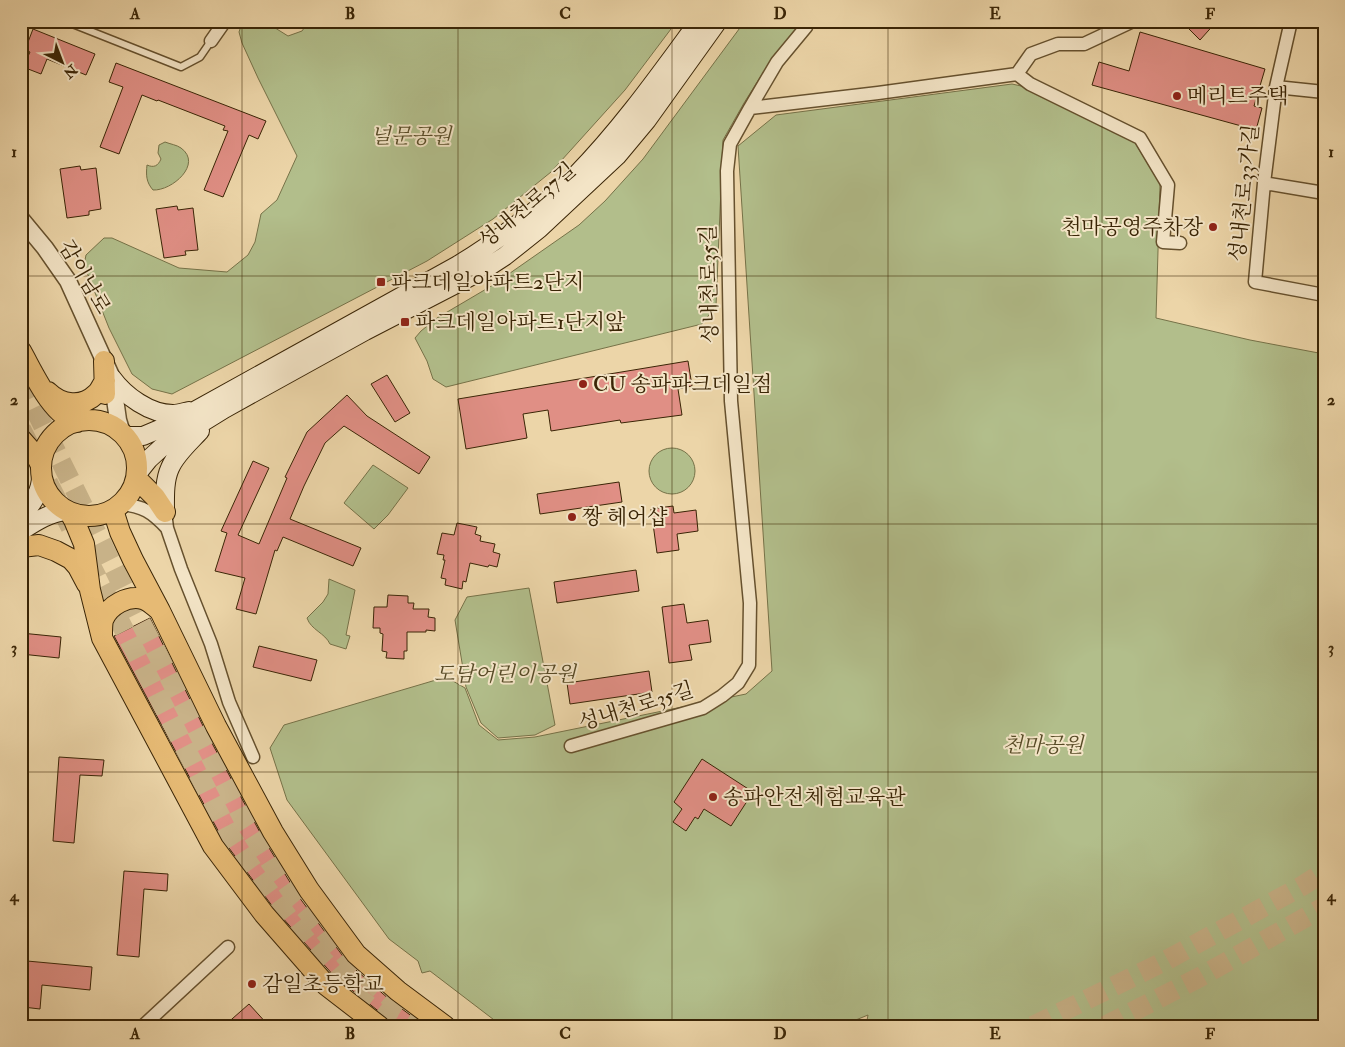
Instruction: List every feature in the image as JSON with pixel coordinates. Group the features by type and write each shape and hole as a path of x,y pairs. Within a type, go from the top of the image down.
{"main road":[{"name":"성내천로37길","path":"137,476 149,460 162,448 373,319 477,253 532,214 574,177 607,141 639,103 699,21"},
{"name":"성내천로37길","path":"124,434 135,437 150,434 373,319 485,268 505,256 539,229 617,156 647,120 718,21"},
{"path":"21,351 53,405 68,419 102,422 113,426 124,434 135,453 137,467 137,476 131,492 117,507 95,516 55,512 21,531"},
{"path":"36,376 50,394 63,403 72,404 96,395 107,373"},
{"path":"107,373 122,391 146,406 173,414 195,410"},
{"path":"21,516 38,494 42,480 41,469 45,449 54,436 62,429 94,414 105,396 107,373"},
{"path":"166,520 166,484 170,469 183,449 224,409"},
{"path":"21,439 36,456 44,485 49,495 74,520 84,544 90,590 102,638 213,846 264,914 326,985 379,1026"},
{"path":"137,476 155,497 166,520"},
{"path":"117,507 120,532 133,560 225,742 273,832 309,890 356,954 398,991 445,1026"},
{"path":"21,547 39,544 71,559 78,567 90,590"},
{"path":"102,638 103,620 118,602 131,598 143,599 149,601 160,611"}],"street":[{"path":"211,41 224,21"},
{"name":"성내천로35길","path":"572,746 703,708 738,683 749,666 750,603 731,401 728,171 730,144 777,62 806,27 801,21"},
{"path":"1017,74 1031,54 1058,44 1084,44 1133,21"},
{"name":"성내천로33가길","path":"1291,21 1276,87 1264,183 1255,282 1324,296"},
{"path":"750,108 1017,74 1030,84 1140,138 1168,185 1163,242 1180,243"},
{"path":"1276,87 1324,92"},
{"path":"1264,183 1324,193"},
{"name":"감이남로","path":"21,219 45,248 68,281 96,342 107,373 118,420 124,434"},
{"path":"117,507 135,506 144,508 159,519 166,520 181,569 210,644 229,702 253,757"},
{"path":"143,1026 228,947"}],"lane":[{"path":"65,21 181,67 200,56 211,41"}],"green space":[{"name":"널문공원","path":"244,21 264,21 288,36 302,31 309,21 677,21 625,90 551,172 493,219 427,261 172,394 152,389 132,374 109,328 84,265 86,255 104,238 112,238 179,268 227,272 248,255 255,242 261,214 277,200 297,156 242,43 239,32"},
{"path":"745,21 794,21 800,26 771,60 723,140 716,306 702,324 446,387 433,379 427,361 415,338 421,331 437,318 493,285 579,225 605,201 643,159"},
{"name":"천마공원","path":"1012,84 1039,90 1134,141 1160,184 1156,318 1250,340 1324,354 1324,1026 866,1026 868,1015 841,1026 502,1026 430,971 422,973 418,961 389,939 287,800 270,748 284,725 446,677 465,688 479,725 498,740 535,737 746,694 772,671 738,146 776,115"},
{"path":"165,142 181,148 187,154 189,161 187,169 176,181 168,186 153,190 147,178 147,165 156,166 159,163 161,159 158,153 159,145"},
{"path":"672,448 685,452 691,458 695,471 691,484 685,490 672,494 659,490 653,484 649,471 653,458 659,452"},
{"path":"373,465 408,488 388,515 374,529 344,503"},
{"path":"329,579 355,590 346,635 350,636 346,649 330,644 312,626 307,618 323,602 328,594"},
{"name":"도담어린이공원","path":"529,588 555,725 535,735 498,738 481,723 466,687 455,620 467,597"}],"building":[{"name":"메리트주택","path":"1181,21 1217,21 1200,40"},
{"path":"33,29 95,54 86,75 47,59 41,74 23,67 30,52 25,50"},
{"path":"1140,32 1265,69 1254,106 1262,108 1256,130 1092,85 1099,62 1129,71"},
{"path":"116,63 266,121 258,139 249,135 223,197 204,190 228,131 223,130 225,126 142,95 119,154 100,147 123,87 109,82"},
{"path":"80,166 81,170 96,168 101,209 89,211 89,215 67,218 60,169"},
{"path":"177,206 178,210 193,208 198,250 185,251 186,255 164,258 156,209"},
{"path":"688,361 692,386 678,389 682,415 621,423 620,420 551,431 548,410 523,414 527,438 466,449 458,399"},
{"path":"387,375 410,413 395,422 371,384"},
{"path":"347,395 367,416 430,457 419,474 344,426 325,443 290,519 361,548 353,566 283,537 277,551 275,550 256,614 236,609 245,578 215,571 227,533 221,531 253,461 269,468 238,535 259,544 287,478 285,477 307,432"},
{"path":"619,482 622,502 540,514 537,494"},
{"path":"673,506 674,513 696,510 698,531 677,534 679,550 657,553 651,509"},
{"path":"457,523 477,527 475,534 481,536 480,541 495,544 493,552 500,554 497,567 470,563 466,582 463,581 462,589 445,585 446,579 441,578 445,560 443,560 444,555 437,554 442,533 454,535"},
{"path":"636,570 639,591 557,603 554,582"},
{"path":"388,595 408,596 408,603 414,603 413,609 429,609 428,617 435,618 435,631 407,632 407,651 404,651 404,659 386,658 387,652 382,651 383,634 380,633 380,628 373,628 374,607 387,607"},
{"path":"684,604 687,623 708,620 711,642 689,645 692,660 669,663 662,607"},
{"path":"150,618 206,732 263,838 299,897 348,963 390,1000 425,1026 391,1026 390,1021 386,1017 334,976 273,907 223,840 114,636"},
{"path":"21,633 61,637 59,658 21,654"},
{"path":"259,646 317,660 311,681 253,667"},
{"path":"649,671 652,692 570,704 567,683"},
{"path":"59,757 104,760 102,776 80,775 74,843 53,841"},
{"name":"송파안전체험교육관","path":"702,759 753,792 731,826 704,809 698,819 695,817 686,831 673,822 682,809 674,802"},
{"path":"124,871 168,874 167,891 144,889 139,957 117,955"},
{"path":"27,961 92,967 90,990 42,985 40,1009 23,1007"},
{"name":"감일초등학교","path":"249,1004 269,1026 224,1026"}],"tunnel":[{"path":"21,381 139,619 246,824 297,899 352,964 397,1004 431,1025"},
{"path":"21,429 71,528"},
{"path":"88,560 231,837 252,869 298,930 345,985 395,1026"},
{"path":"1033,1026 1165,961 1324,872"},
{"path":"1105,1026 1200,977 1324,907"}],"place":[{"name":"메리트주택","path":"1177,96"},
{"name":"천마공영주차장","path":"1213,227"},
{"name":"파크데일아파트2단지","path":"381,282"},
{"name":"파크데일아파트1단지앞","path":"405,322"},
{"name":"CU 송파파크데일점","path":"583,384"},
{"name":"짱 헤어샵","path":"572,517"},
{"name":"송파안전체험교육관","path":"713,797"},
{"name":"감일초등학교","path":"252,984"}]}
